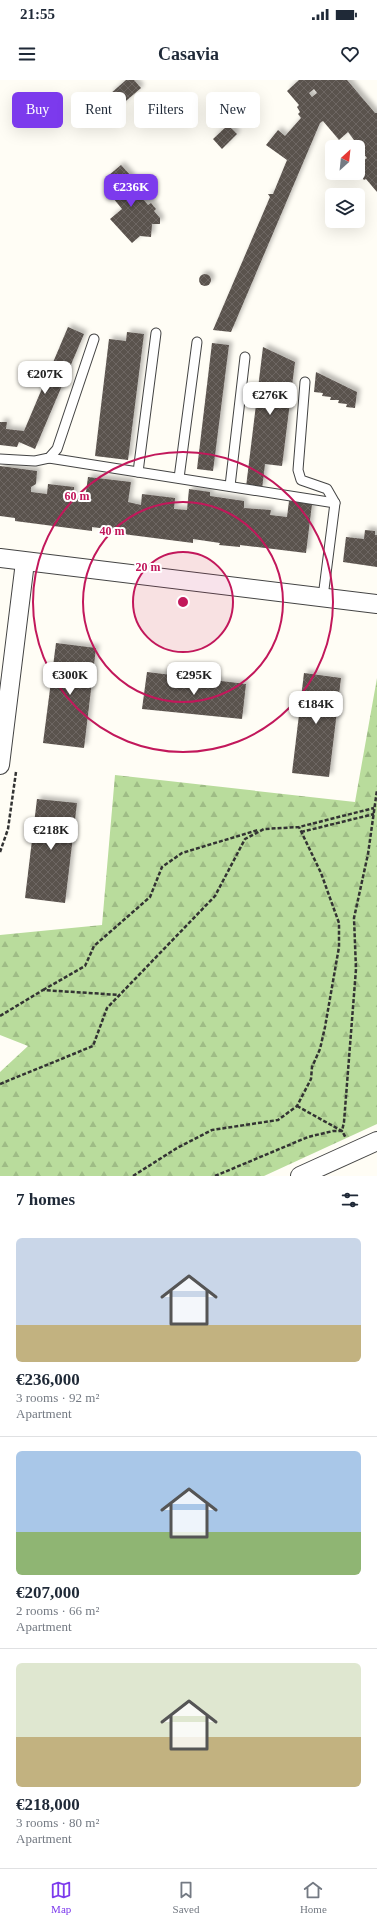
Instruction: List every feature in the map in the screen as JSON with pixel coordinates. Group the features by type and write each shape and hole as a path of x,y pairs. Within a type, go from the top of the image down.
{"street":[{"path":"0,558 377,604"},
{"path":"0,765 25,562"},
{"path":"300,1176 377,1141"}],"lane":[{"path":"138,472 156,333"},
{"path":"49,458 56,449 94,339"},
{"path":"179,478 197,342"},
{"path":"230,486 245,356"},
{"path":"306,382 298,470 301,480 327,488 335,504 323,597"},
{"path":"0,459 35,460 49,458 335,504"}],"path":[{"path":"297,1106 342,1131 344,1122 356,968 354,918 368,854 377,790"},
{"path":"0,1016 85,966 94,946 150,897 162,867 182,853 264,829 299,826 374,808"},
{"path":"301,832 374,814"},
{"path":"133,1176 177,1148 212,1130 278,1120 297,1106 311,1079 312,1067 320,1050 339,947 339,924 321,873 299,826"},
{"path":"0,1084 93,1046 108,1008 215,896 245,839 264,829"},
{"path":"43,990 120,995"},
{"path":"215,1176 308,1137 334,1131"}],"green space":[{"path":"377,678 377,1124 264,1176 0,1176 0,1072 28,1046 0,1035 0,935 102,925 115,775 355,802"}],"building":[{"path":"126,80 134,80 141,88 134,92 134,94 126,101 126,92 112,92"},
{"path":"299,80 347,80 375,113 377,113 377,192 365,180 365,160 367,158 365,156 365,140 354,140 348,132 339,140 323,121 320,123 231,332 213,330 270,197 268,194 273,194 287,160 266,145 278,130 285,136 301,118 298,114 300,112 297,107 299,105 287,91","holes":["314,89 317,93 312,97 309,93"]},
{"path":"225,128 231,128 237,134 222,149 213,139"},
{"path":"121,165 132,177 123,185 125,188 130,184 148,205 151,203 156,209 154,211 160,218 160,224 152,224 151,237 140,236 132,243 110,219 122,209 109,193 111,191 105,183 111,177 109,175"},
{"path":"203,274 207,274 211,280 207,286 203,286 199,282 199,278"},
{"path":"68,327 84,334 35,449 19,442 17,447 0,445 0,422 7,422 6,429 24,431"},
{"path":"127,332 144,334 128,460 95,456 109,339 126,341"},
{"path":"212,343 229,345 213,471 197,469"},
{"path":"263,347 295,362 282,466 265,464 262,489 246,487"},
{"path":"316,372 357,392 355,408 346,407 347,404 338,403 339,400 330,400 331,397 322,396 323,393 314,392"},
{"path":"0,466 37,471 36,484 31,487 31,492 47,494 48,484 74,487 74,497 85,499 88,477 131,482 128,502 141,505 142,494 175,498 174,509 187,510 189,489 210,492 210,496 244,501 244,508 271,510 270,515 287,517 289,501 312,504 306,553 240,545 240,547 219,545 220,543 193,539 193,543 115,533 115,530 92,527 92,531 15,521 15,518 0,516"},
{"path":"365,530 375,531 375,535 377,535 377,567 343,562 346,537 364,539"},
{"path":"56,643 96,648 84,748 43,743"},
{"path":"147,672 246,684 242,719 142,709"},
{"path":"304,673 341,678 329,777 292,773"},
{"path":"37,799 77,803 65,903 25,898"}]}
